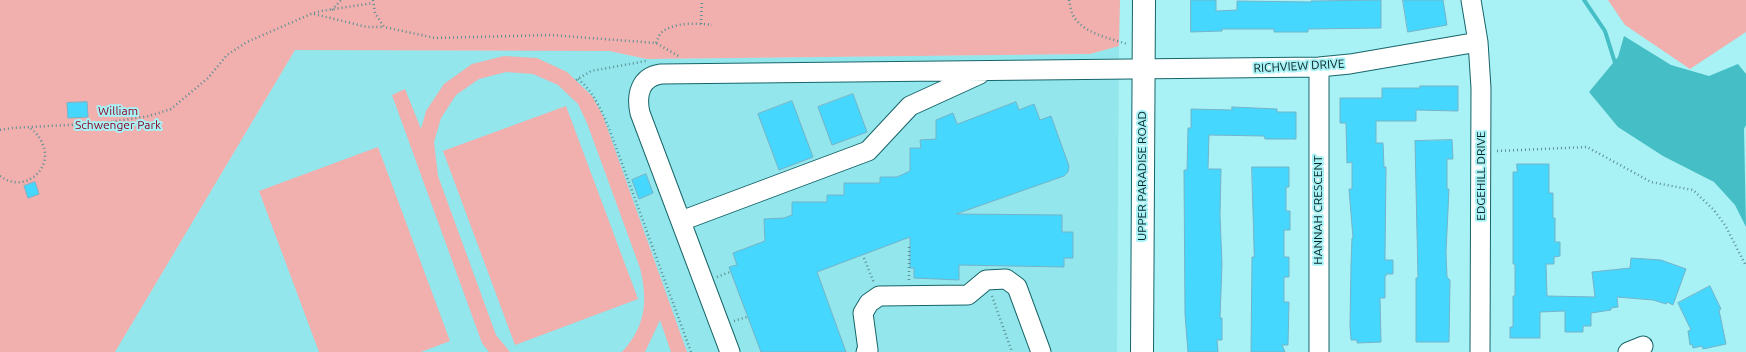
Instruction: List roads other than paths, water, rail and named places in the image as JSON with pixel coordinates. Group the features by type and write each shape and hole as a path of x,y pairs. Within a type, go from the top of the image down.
{"main road":[{"name":"UPPER PARADISE ROAD","path":"1142,352 1144,0"}],"street":[{"name":"EDGEHILL DRIVE","path":"1471,0 1478,42 1481,88 1480,352"},
{"name":"RICHVIEW DRIVE","path":"730,352 640,113 640,90 646,81 655,75 1318,68 1478,42"},
{"name":"HANNAH CRESCENT","path":"1318,68 1319,352"},
{"path":"681,220 868,151 910,106 987,71"},
{"path":"866,352 868,350 863,313 869,303 879,296 968,295 986,280 1006,279 1017,288 1040,352"}],"waterway":[{"path":"1584,0 1605,31 1616,66"}],"park label":[{"name":"William Schwenger Park","path":"118,118"}]}
